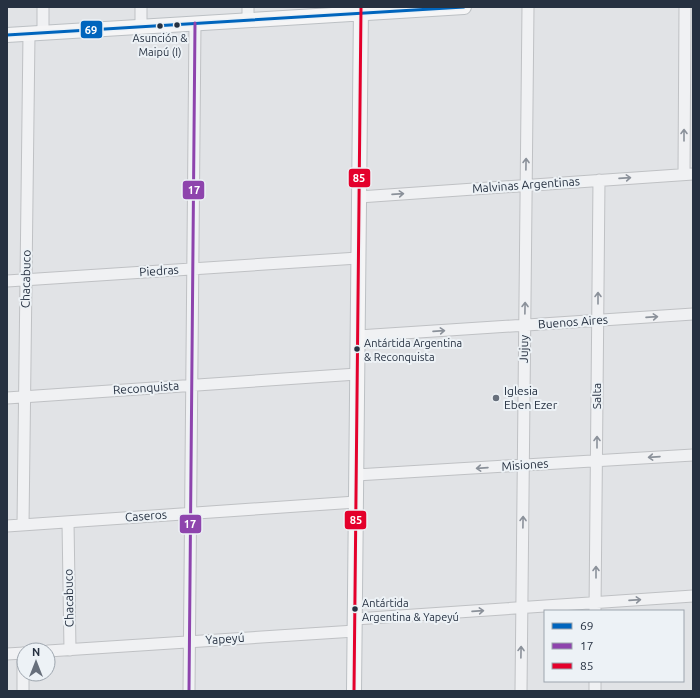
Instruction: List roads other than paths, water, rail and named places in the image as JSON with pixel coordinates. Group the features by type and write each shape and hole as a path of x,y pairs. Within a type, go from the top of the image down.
{"main road":[{"path":"7,35 195,23 248,13 464,7"},
{"path":"354,691 361,10"}],"street":[{"name":"Chacabuco","path":"23,525 26,280 36,33 43,7"},
{"path":"141,7 141,26"},
{"name":"Jujuy","path":"521,691 528,7"},
{"path":"685,7 688,174"},
{"path":"189,691 195,23"},
{"name":"Malvinas Argentinas","path":"359,197 688,174"},
{"name":"Salta","path":"595,607 599,180"},
{"name":"Piedras","path":"7,282 358,258"},
{"name":"Buenos Aires","path":"358,336 693,314"},
{"name":"Reconquista","path":"7,398 357,374"},
{"name":"Misiones","path":"356,476 693,455"},
{"name":"Caseros","path":"7,526 356,502"},
{"name":"Chacabuco","path":"68,522 70,650"},
{"name":"Yapeyú","path":"56,651 189,642 522,608 595,607 693,596"}],"place":[{"name":"Asunción & Maipú (I)","path":"160,26"},
{"name":"Antártida Argentina & Reconquista","path":"357,349"},
{"name":"Iglesia Eben Ezer","path":"496,398"},
{"name":"Antártida Argentina & Yapeyú","path":"355,609"}]}
